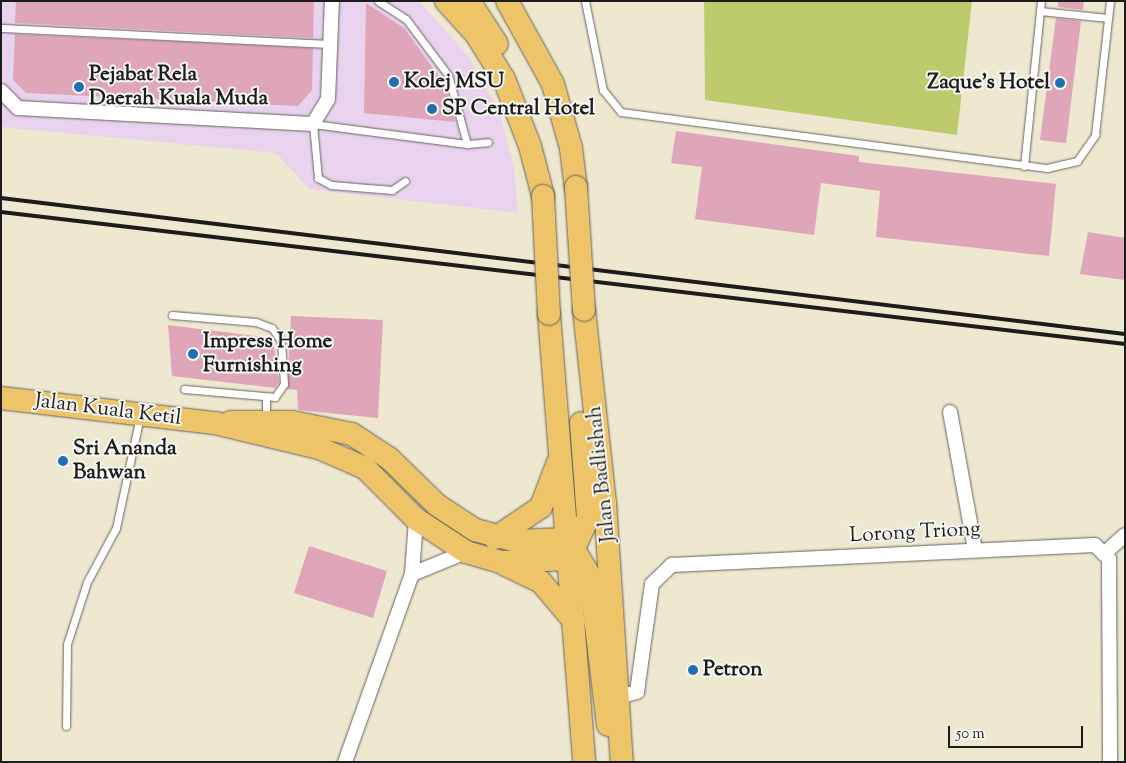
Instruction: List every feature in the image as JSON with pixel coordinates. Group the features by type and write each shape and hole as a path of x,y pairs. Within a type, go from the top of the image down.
{"main road":[{"path":"446,1 476,34 504,79"},
{"path":"469,1 499,47 504,79"},
{"name":"Jalan Badlishah","path":"507,1 553,84 571,148 576,187 585,316 606,502 621,753"},
{"name":"Jalan Badlishah","path":"504,79 530,146 543,196 550,314 571,549 584,762"},
{"path":"585,316 577,337 575,357 588,518 571,549 593,589 604,710 621,753"},
{"name":"Jalan Kuala Ketil","path":"1,398 215,423 343,456 384,483 416,520 466,552 501,562 571,549"},
{"name":"Jalan Kuala Ketil","path":"215,423 266,409 352,434 390,459 454,518 495,538 571,549"},
{"path":"495,538 541,507 562,451"},
{"path":"501,562 541,582 576,625"}],"street":[{"path":"1,91 18,108 313,124 328,98 332,1"},
{"path":"950,412 975,550"},
{"path":"345,762 412,574 416,520"},
{"path":"1110,762 1106,552 1125,535"},
{"name":"Lorong Triong","path":"619,697 638,692 652,584 672,565 1095,545 1106,552"},
{"path":"412,574 466,552"}],"lane":[{"path":"378,1 406,19 448,75 467,144"},
{"path":"585,1 603,90 621,112 1024,166 1077,161 1095,135 1110,1"},
{"path":"1024,166 1041,1"},
{"path":"1040,10 1108,18"},
{"path":"1,28 331,44"},
{"path":"405,181 392,190 331,185 318,178 313,124 467,144 488,142"},
{"path":"172,316 272,328 281,341 284,384 266,409 184,388"},
{"path":"66,726 67,644 87,582 116,528 137,446 141,413"}],"shaded area":[{"path":"1,1 419,1 469,57 500,114 514,168 518,213 309,189 276,153 1,127"}],"green space":[{"path":"704,1 972,1 957,135 705,100"}],"building":[{"path":"16,1 314,1 313,38 15,23"},
{"path":"1058,1 1084,1 1083,10 1058,7"},
{"path":"366,3 404,28 445,85 455,122 364,113"},
{"name":"Zaque's Hotel","path":"1056,18 1081,21 1066,143 1040,140"},
{"path":"15,34 313,48 312,90 298,106 26,93 13,80"},
{"path":"676,131 859,156 859,162 1056,184 1049,256 876,237 880,191 821,183 814,235 695,219 702,167 671,163"},
{"path":"1088,232 1125,238 1125,280 1080,274"},
{"path":"291,316 383,320 378,418 298,410 297,390 287,389"},
{"path":"168,325 273,338 279,383 275,388 172,376"},
{"path":"309,546 387,571 373,618 294,593"}],"railway":[{"path":"1,198 1125,334"},
{"path":"1,212 1125,344"}],"place":[{"name":"Kolej MSU","path":"394,82"},
{"name":"Zaque's Hotel","path":"1060,83"},
{"name":"Pejabat Rela Daerah Kuala Muda","path":"79,87"},
{"name":"SP Central Hotel","path":"432,109"},
{"name":"Impress Home Furnishing","path":"193,354"},
{"name":"Sri Ananda Bahwan","path":"63,461"},
{"name":"Petron","path":"693,670"}]}
